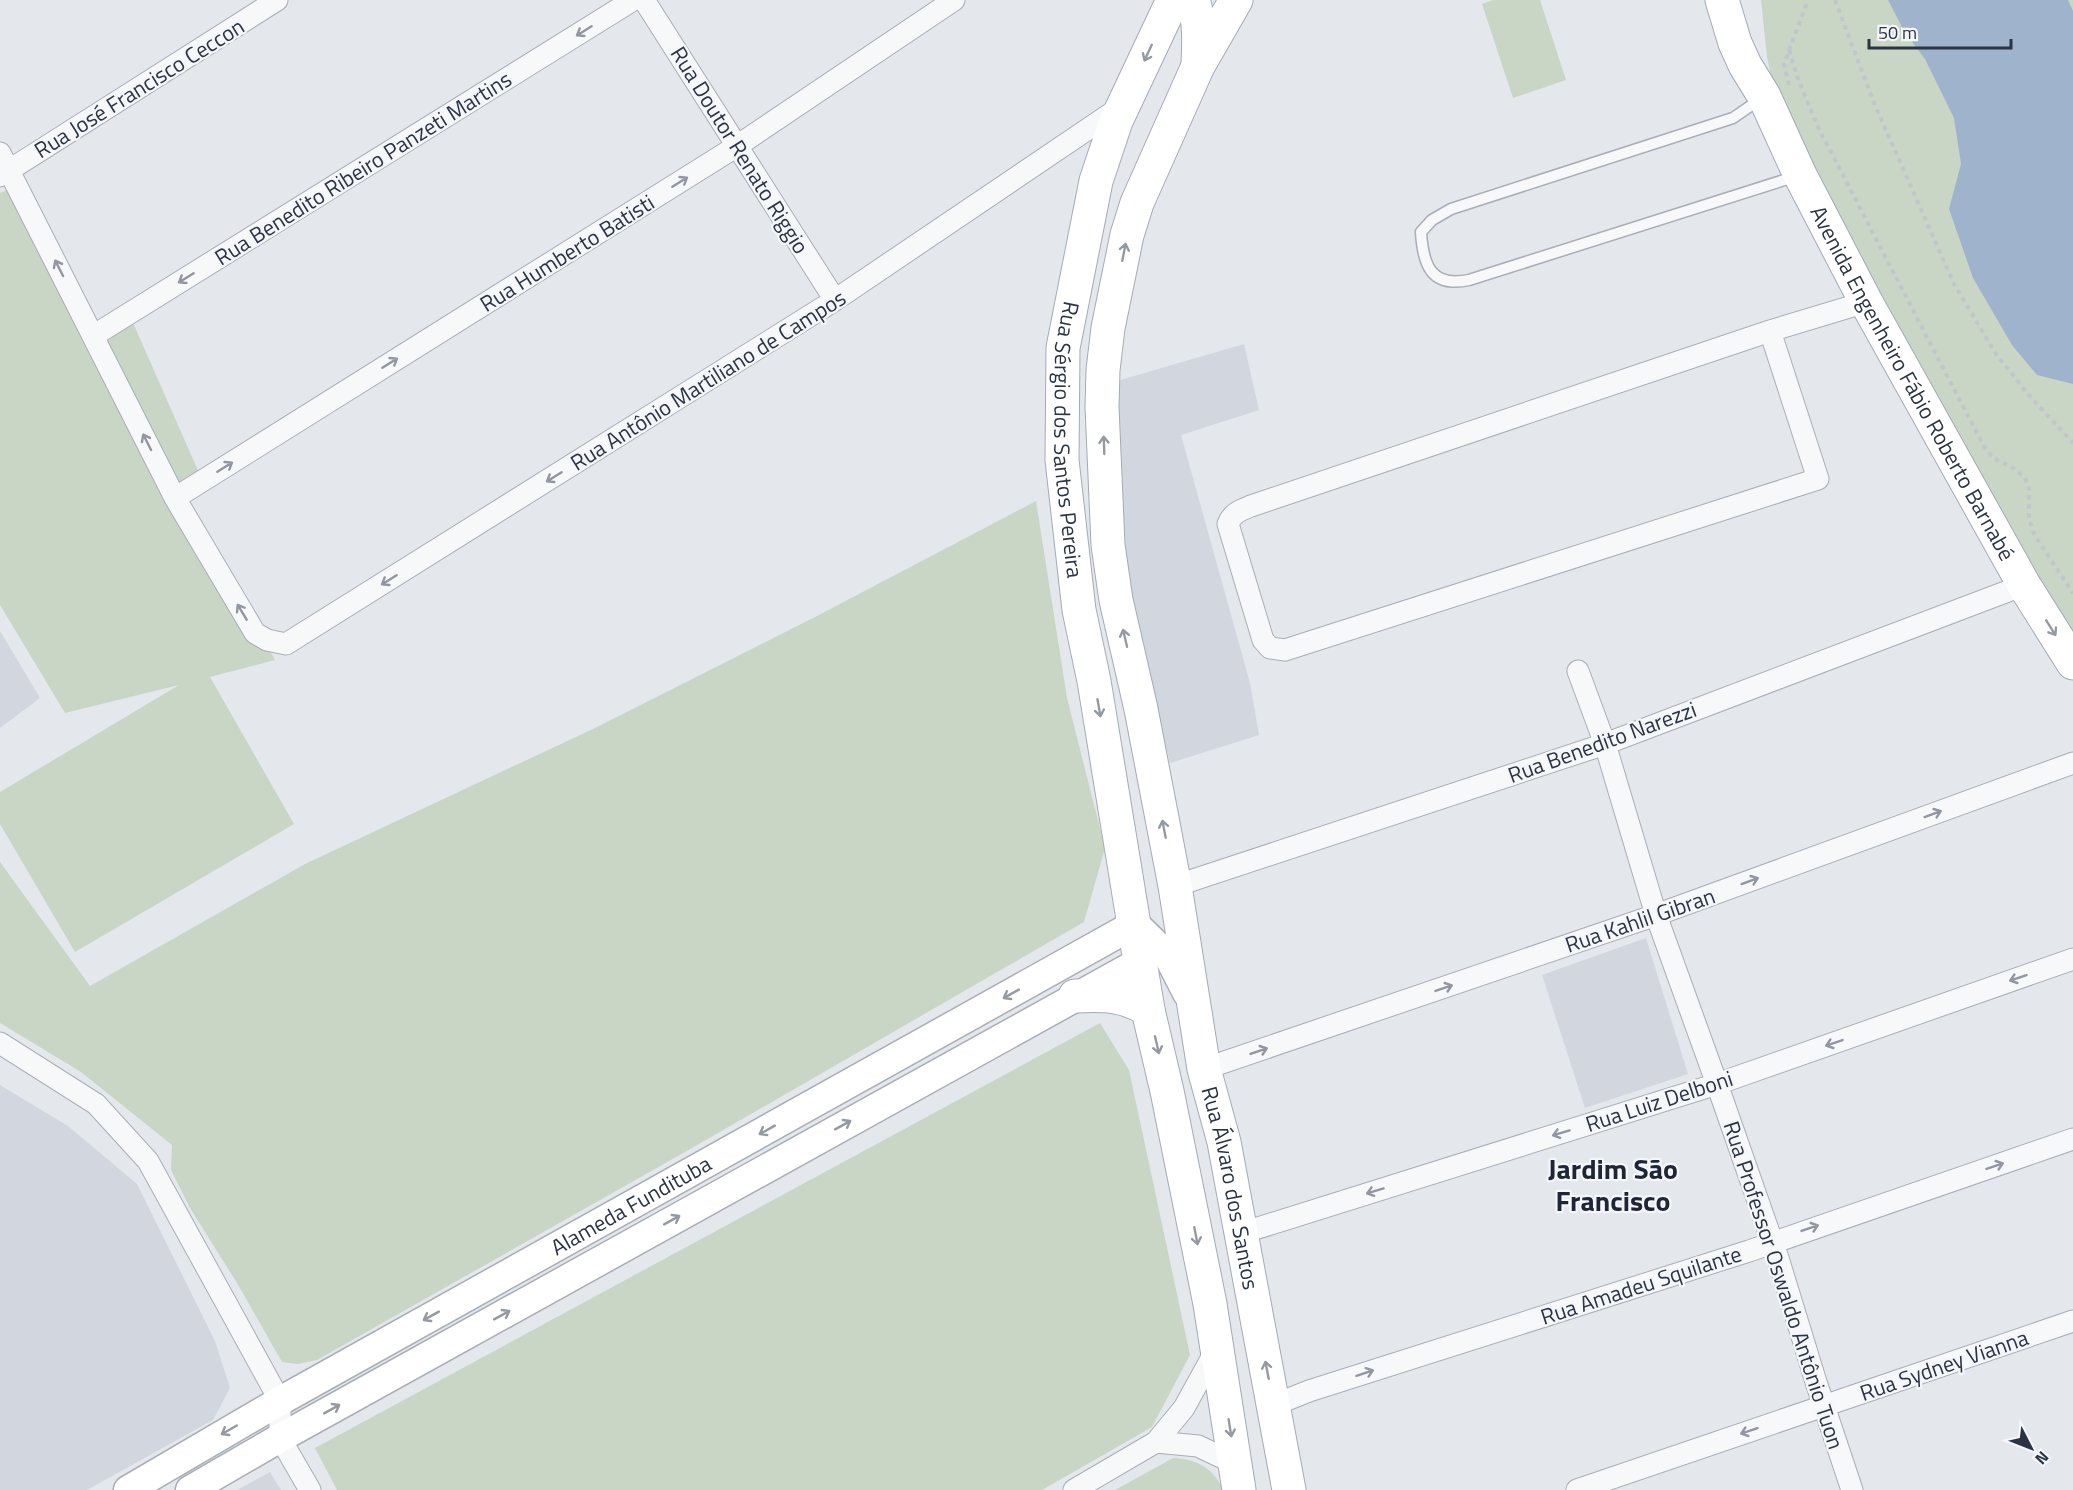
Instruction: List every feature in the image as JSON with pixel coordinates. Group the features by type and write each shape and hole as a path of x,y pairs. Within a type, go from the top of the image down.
{"main road":[{"name":"Rua Sérgio dos Santos Pereira","path":"1173,0 1116,121 1096,182 1063,348 1062,460 1079,610 1094,681 1129,884 1143,942 1148,1010 1167,1091 1217,1347 1238,1477"},
{"path":"1193,0 1199,34 1197,66"},
{"path":"1197,66 1236,0"},
{"path":"1722,0 1735,43 1745,65 1777,92"},
{"path":"1742,0 1777,92"},
{"name":"Rua Álvaro dos Santos","path":"1197,66 1137,203 1127,236 1108,328 1103,370 1102,407 1108,544 1116,600 1141,709 1173,874 1204,1070 1224,1142 1289,1490"},
{"name":"Avenida Engenheiro Fábio Roberto Barnabé","path":"1777,92 1800,176 1866,302 2024,585 2073,663"},
{"path":"1079,610 1116,600"},
{"path":"1173,874 1143,942 1168,956 1194,1007"},
{"path":"1043,976 1101,931 1120,907 1129,884"},
{"name":"Alameda Fundituba","path":"128,1490 280,1401 1043,976 1143,942"},
{"name":"Alameda Fundituba","path":"190,1490 1075,996 1143,942"},
{"path":"1075,996 1110,995 1138,1003 1148,1010"}],"street":[{"name":"Rua José Francisco Ceccon","path":"3,166 277,0"},
{"name":"Rua Benedito Ribeiro Panzeti Martins","path":"93,336 633,0"},
{"name":"Rua Doutor Renato Riggio","path":"644,0 835,300"},
{"name":"Rua Humberto Batisti","path":"176,498 737,146 954,0"},
{"name":"Rua Antônio Martiliano de Campos","path":"176,498 255,633 267,640 286,644 835,300 1123,106"},
{"path":"3,166 176,498"},
{"path":"1770,331 1818,479 1285,650 1270,648 1263,640 1228,524 1230,518 1237,512 1770,331 1866,302"},
{"name":"Rua Benedito Narezzi","path":"1173,874 1605,744 2024,585"},
{"name":"Rua Professor Oswaldo Antônio Tuon","path":"1578,671 1605,744 1656,915 1771,1242 1852,1490"},
{"name":"Rua Kahlil Gibran","path":"1204,1070 1656,915 2073,763"},
{"name":"Rua Luiz Delboni","path":"1242,1233 1717,1084 2073,959"},
{"path":"0,1043 96,1104 148,1161 280,1401 280,1438 310,1490"},
{"name":"Rua Amadeu Squilante","path":"1274,1405 1309,1391 1771,1242 2073,1139"},
{"name":"Rua Sydney Vianna","path":"1577,1490 2073,1321"},
{"path":"1074,1490 1156,1442 1184,1408 1217,1347"},
{"path":"1156,1442 1198,1446 1238,1477"}],"lane":[{"path":"1777,92 1732,118 1451,209 1432,220 1421,232 1422,254 1433,275 1453,283 1469,280 1764,185 1800,176"}],"path":[{"path":"1777,92 1789,49 1808,0"},
{"path":"1835,0 1874,103 1954,284 1996,354 2027,393 2073,443"},
{"path":"1789,49 1798,79 1819,129 1955,391 1985,448 1993,458 2013,468 2025,478 2028,489 2029,520 2035,536 2073,593"}],"shaded area":[{"path":"1244,344 1259,410 1181,435 1250,683 1259,735 1170,763 1131,608 1122,509 1117,381"},
{"path":"0,631 40,698 0,728"},
{"path":"1646,938 1688,1074 1585,1108 1542,975"},
{"path":"0,1085 68,1126 137,1184 215,1341 230,1388 213,1420 87,1490 0,1490"},
{"path":"270,1472 281,1490 237,1490"}],"green space":[{"path":"1493,0 1540,0 1566,80 1513,98 1482,4"},
{"path":"1761,0 2073,0 2073,635 2013,543 1886,314 1772,81"},
{"path":"9,189 275,660 210,677 294,824 75,952 0,824 0,792 179,685 65,713 0,605 0,193"},
{"path":"130,316 200,475 180,487 97,338"},
{"path":"1036,501 1067,698 1105,848 1084,922 692,1148 317,1360 298,1364 282,1362 237,1283 190,1208 171,1170 172,1145 81,1072 0,1023 0,862 90,986 305,864 595,728 815,617"},
{"path":"1100,1023 1129,1070 1190,1355 1152,1427 1042,1490 337,1490 315,1448"},
{"path":"1173,1458 1189,1460 1203,1466 1214,1475 1223,1490 1115,1490"}],"water":[{"path":"1888,0 2068,0 2073,11 2073,384 2037,375 2012,345 1973,278 1949,209 1961,164 1954,118 1925,59 1904,31"}],"district":[{"name":"Jardim São Francisco","path":"1613,1185"}]}
